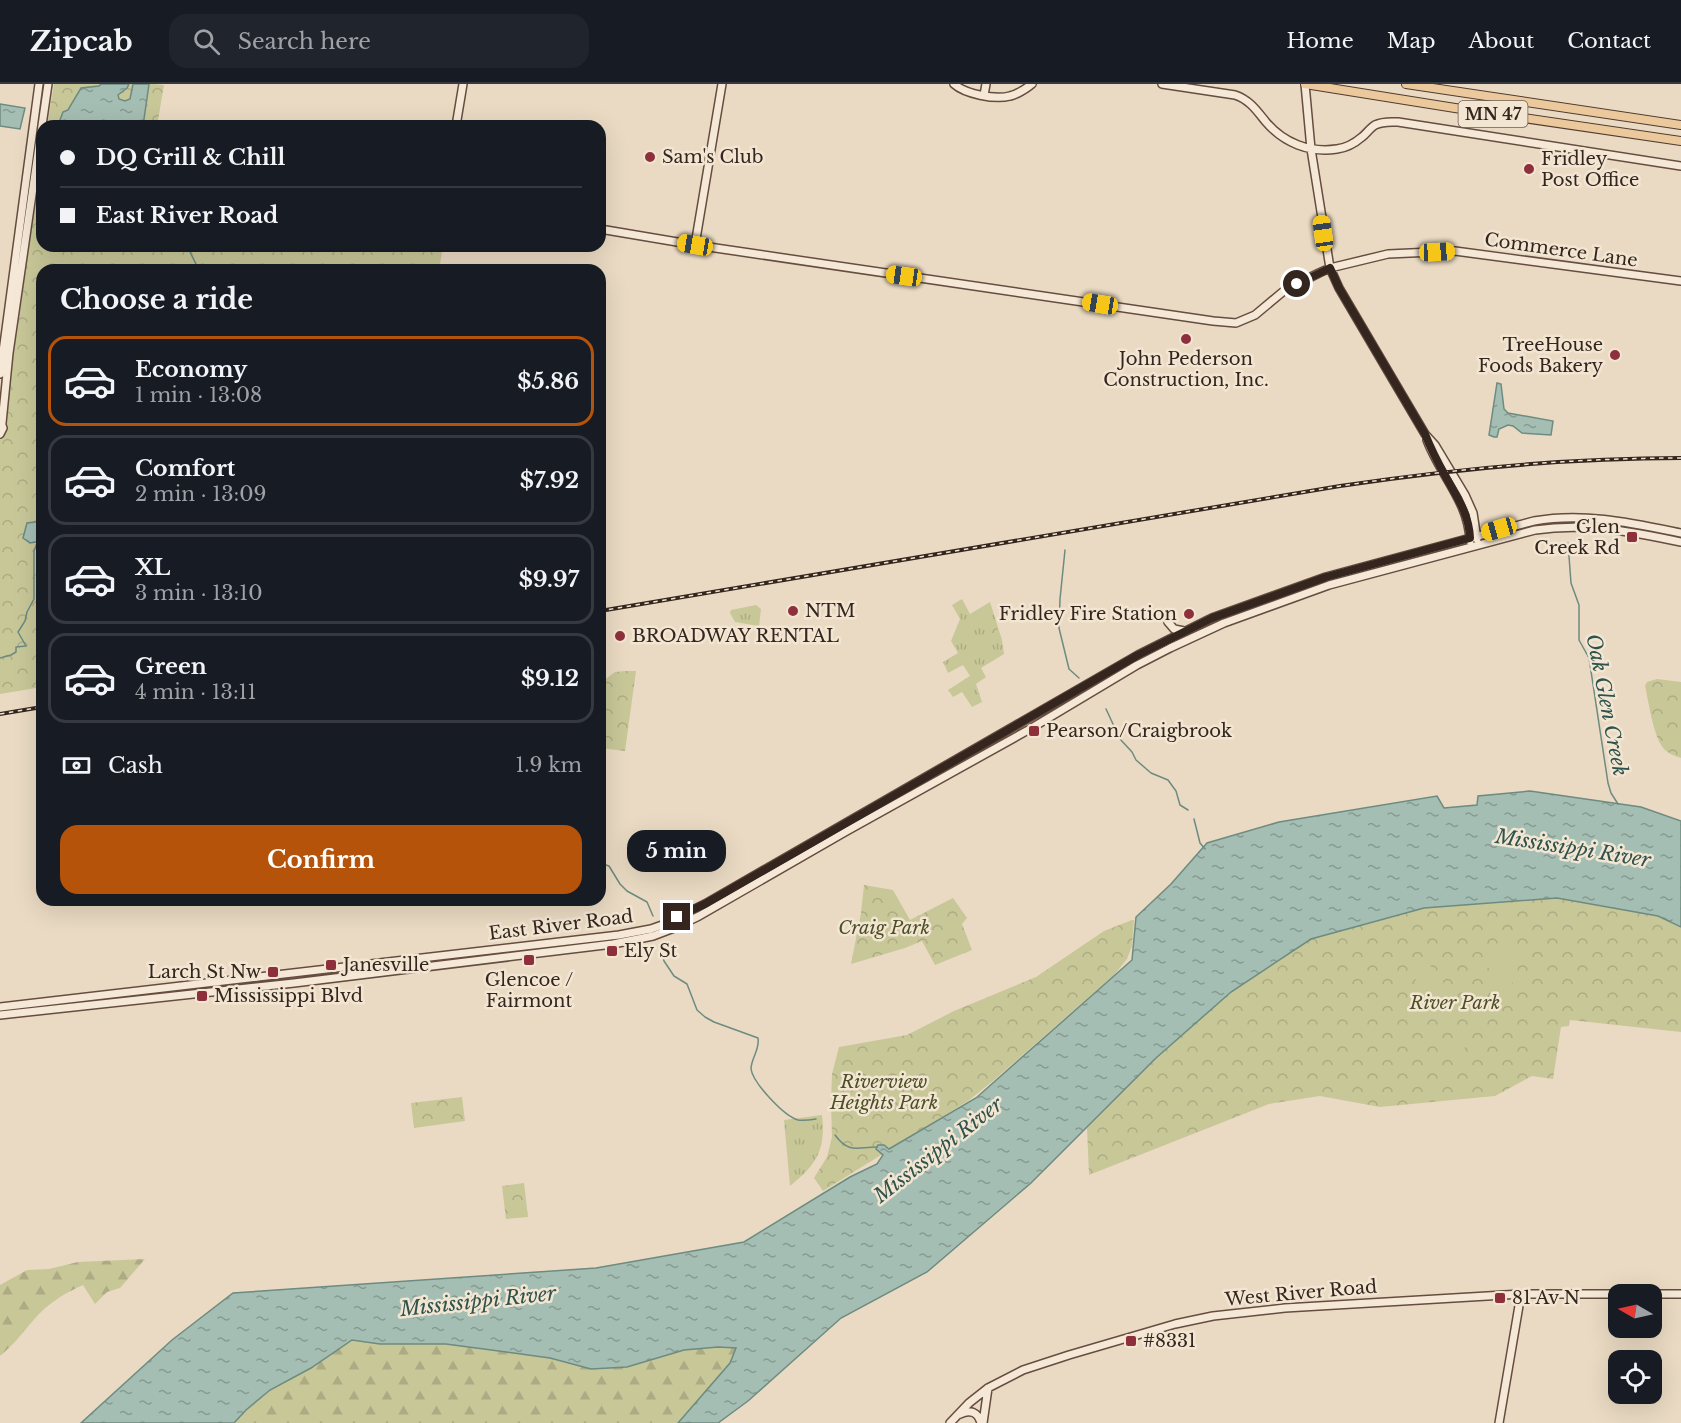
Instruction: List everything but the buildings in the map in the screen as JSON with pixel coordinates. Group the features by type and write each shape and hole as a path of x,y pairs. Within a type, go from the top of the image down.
{"main road":[{"name":"MN 47","path":"1305,84 1681,141"},
{"name":"MN 47","path":"1406,84 1681,125"}],"street":[{"path":"0,374 39,84"},
{"path":"43,120 48,84"},
{"path":"457,120 463,84"},
{"path":"695,245 722,84"},
{"path":"954,84 967,92 1006,97 1021,92 1032,84"},
{"path":"984,95 986,84"},
{"path":"1162,84 1243,98 1250,102 1282,138 1311,149 1344,148 1361,138 1374,126 1385,122 1398,122 1681,166"},
{"path":"1305,84 1311,149 1330,268 1339,288 1425,434 1430,448 1463,506 1473,537"},
{"path":"0,434 3,428 1,421 3,400 36,167"},
{"name":"Commerce Lane","path":"606,231 1214,321 1236,322 1255,315 1286,290 1330,268 1388,254 1455,251 1681,280"},
{"path":"19,232 23,234 24,250"},
{"path":"12,288 16,293 15,312"},
{"path":"1425,434 1435,445 1453,474 1482,526 1499,529"},
{"path":"1473,513 1474,545"},
{"name":"East River Road","path":"0,1007 619,935 651,928 665,924 705,904 1129,660 1212,618 1326,577 1499,529 1542,520 1574,517 1614,520 1681,533"},
{"name":"East River Road","path":"0,1015 294,983 613,944 653,936 714,909 845,832 1030,729 1066,706 1170,648 1224,623 1329,585 1535,530 1575,526 1609,528 1681,542"},
{"path":"1168,622 1174,629 1186,631"},
{"path":"1499,1423 1521,1294"},
{"name":"West River Road","path":"950,1423 969,1403 988,1388 1023,1370 1061,1357 1213,1316 1242,1311 1323,1305 1521,1294 1681,1294"},
{"path":"982,1423 988,1388"},
{"path":"958,1415 972,1412 979,1416 982,1423"}],"green space":[{"path":"54,84 164,85 158,120 48,120"},
{"path":"36,199 36,252 442,252 440,264 36,264 36,688 0,694 0,434"},
{"path":"962,599 970,614 990,602 1004,654 981,668 986,677 976,684 982,702 972,707 962,692 953,697 948,690 970,676 963,665 948,673 943,662 958,653 951,641 960,619 952,605"},
{"path":"756,605 761,609 759,626 735,622 730,613 731,610"},
{"path":"992,619 1000,634 991,638 983,624"},
{"path":"636,671 625,751 606,749 606,679 615,672"},
{"path":"1657,679 1681,682 1681,758 1664,749 1654,728 1645,686 1647,682"},
{"name":"Craig Park","path":"864,885 893,890 910,920 953,898 967,918 962,924 972,950 935,965 922,941 851,964"},
{"name":"River Park","path":"1557,898 1658,916 1681,927 1681,1032 1570,1020 1569,1026 1561,1027 1553,1079 1532,1076 1495,1096 1380,1107 1320,1096 1269,1104 1089,1175 1087,1128 1156,1058 1231,992 1311,938 1424,908"},
{"name":"Riverview Heights Park","path":"1134,920 1132,946 1127,959 1115,974 968,1101 823,1191 814,1178 827,1157 832,1137 832,1074 839,1047 907,1035 954,1011 1036,977 1104,931"},
{"path":"1484,947 1519,952 1522,957 1509,992 1490,972"},
{"path":"1422,959 1441,978 1447,992 1448,1019 1411,1006 1409,1003"},
{"path":"1447,1043 1465,1046 1463,1057 1445,1054"},
{"path":"462,1097 465,1121 414,1128 411,1103"},
{"path":"822,1115 821,1147 818,1155 807,1171 790,1186 784,1120"},
{"path":"524,1183 528,1217 506,1219 502,1186"},
{"path":"145,1259 120,1288 107,1292 95,1304 83,1285 60,1297 39,1314 0,1356 0,1285 27,1270 49,1269 78,1262"},
{"path":"352,1340 380,1344 446,1344 550,1358 591,1369 627,1367 684,1350 736,1348 730,1363 678,1423 234,1423 270,1390 311,1368"}],"water":[{"path":"101,84 129,84 118,95 119,99 125,101 130,99 133,84 149,84 144,120 60,120 63,112 68,110 81,88"},
{"path":"0,104 25,108 20,129 0,126"},
{"path":"1497,383 1501,384 1504,409 1508,413 1553,421 1551,435 1522,433 1508,425 1499,429 1497,437 1489,435"},
{"path":"36,522 36,542 30,543 23,538 27,523"},
{"name":"Mississippi River","path":"1530,791 1641,807 1681,821 1681,927 1658,916 1557,898 1424,908 1311,939 1231,992 1156,1058 1031,1183 927,1272 841,1318 748,1401 718,1423 678,1423 730,1363 736,1348 684,1350 627,1367 591,1369 550,1358 446,1344 380,1344 352,1340 311,1368 270,1390 234,1423 81,1423 172,1340 233,1293 596,1268 744,1242 850,1177 877,1164 883,1155 876,1149 878,1145 884,1145 889,1149 976,1098 1132,960 1136,917 1171,884 1207,843 1279,822 1437,796 1444,808 1477,805 1478,796"}],"waterway":[{"path":"190,252 196,264"},
{"name":"Oak Glen Creek","path":"1568,543 1571,583 1579,605 1579,640 1589,658 1608,783 1618,804"},
{"path":"0,658 16,652 16,647 26,646 18,632 34,599 36,546"},
{"path":"1065,550 1059,628 1069,669 1079,678"},
{"path":"1106,709 1120,739 1136,760 1151,773 1168,780 1176,791 1180,805 1188,810"},
{"path":"1194,819 1200,843 1205,849"},
{"path":"606,865 627,891 647,902 653,916"},
{"path":"661,948 664,961 674,976 687,984 697,1010 714,1022 758,1038 751,1069 757,1082 770,1098 798,1120 816,1119"},
{"path":"835,1135 849,1147 877,1147"}],"railway":[{"path":"606,610 1382,480 1553,462 1681,458"},
{"path":"0,714 36,708"}],"place":[{"name":"Sam's Club","path":"650,157"},
{"name":"Fridley Post Office","path":"1529,169"},
{"name":"John Pederson Construction, Inc.","path":"1186,339"},
{"name":"TreeHouse Foods Bakery","path":"1615,355"},
{"name":"Glen Creek Rd","path":"1632,537"},
{"name":"NTM","path":"793,611"},
{"name":"Fridley Fire Station","path":"1189,614"},
{"name":"BROADWAY RENTAL","path":"620,636"},
{"name":"Pearson/Craigbrook","path":"1034,731"},
{"name":"Ely St","path":"612,951"},
{"name":"Glencoe / Fairmont","path":"529,960"},
{"name":"Janesville","path":"331,965"},
{"name":"Larch St Nw","path":"273,972"},
{"name":"Mississippi Blvd","path":"202,996"},
{"name":"81 Av N","path":"1500,1298"},
{"name":"#8331","path":"1131,1341"}],"route":[{"path":"677,917 705,904 1138,655 1212,618 1355,568 1470,538 1463,506 1444,475 1425,434 1339,288 1330,268 1297,284"}]}
